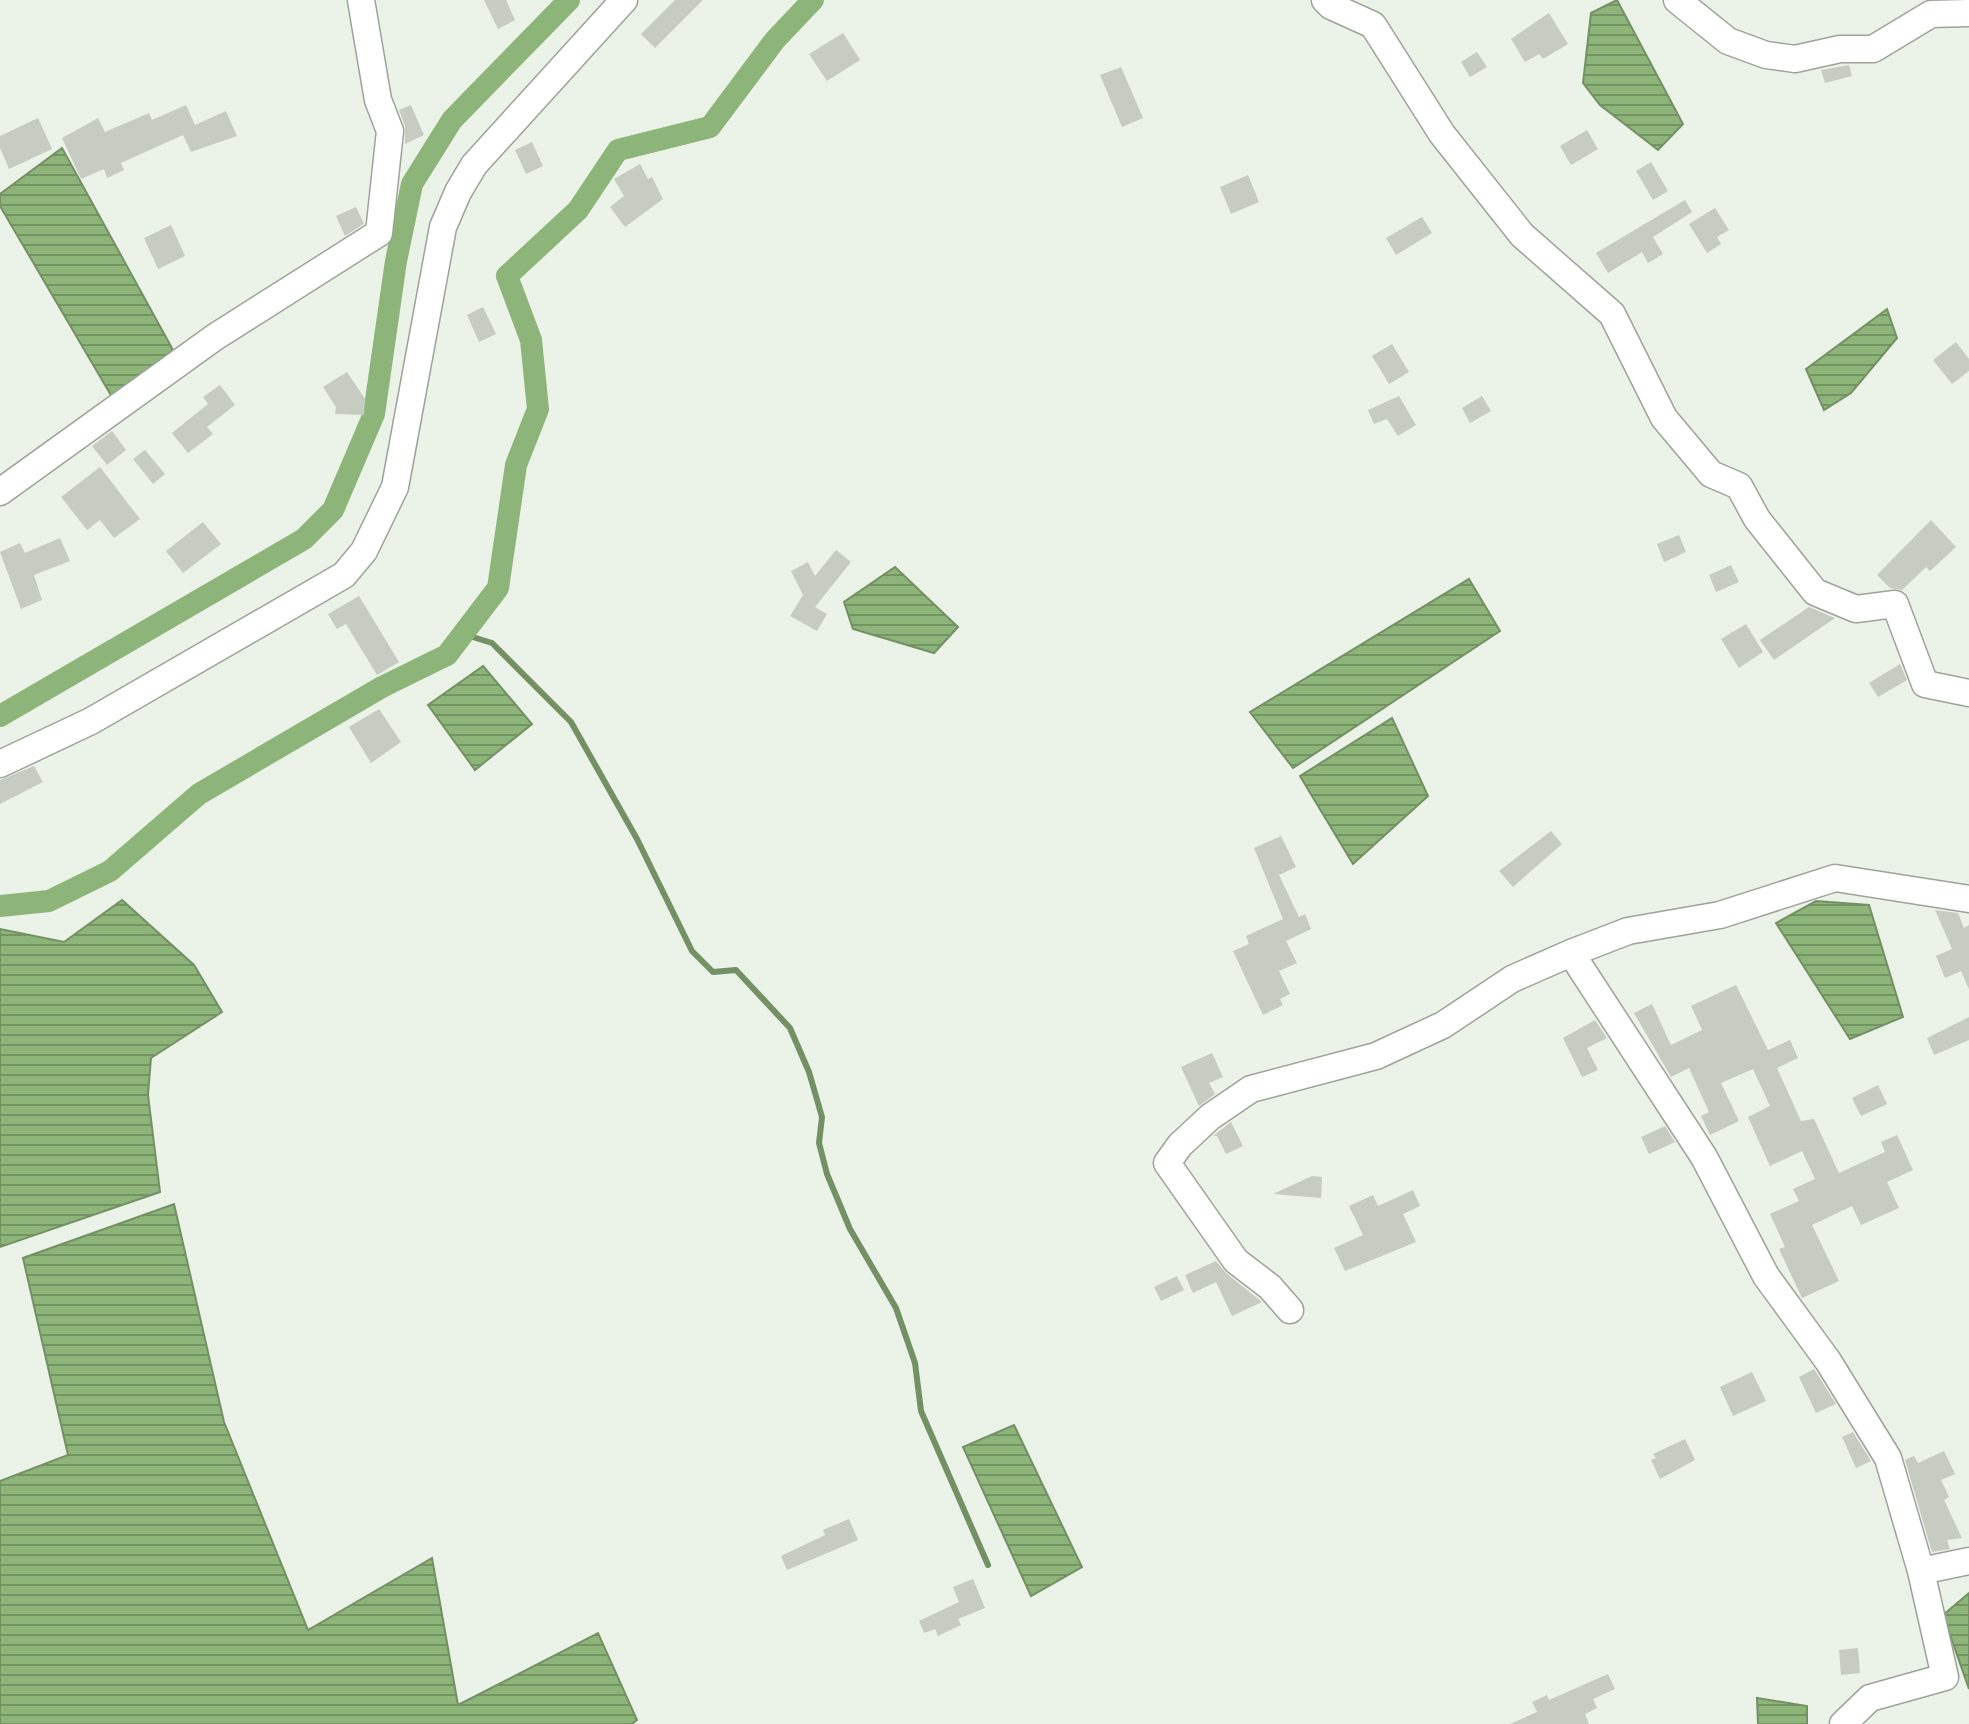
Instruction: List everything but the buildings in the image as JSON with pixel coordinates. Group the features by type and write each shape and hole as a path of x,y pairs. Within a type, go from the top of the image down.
{"street":[{"path":"0,492 215,337 379,233 390,131 378,100 361,0"},
{"path":"0,764 91,721 293,605 344,575 364,551 395,487 443,227 458,192 474,165 624,0"},
{"path":"1325,0 1331,6 1373,25 1442,134 1522,235 1612,314 1664,418 1711,474 1739,486 1757,519 1815,592 1856,609 1895,604 1925,684 1969,693"},
{"path":"1677,0 1728,41 1766,55 1795,59 1840,49 1873,49 1931,14 1969,13"},
{"path":"1290,1310 1270,1287 1236,1261 1167,1163 1180,1145 1210,1117 1251,1089 1376,1056 1443,1025 1512,979 1628,931 1720,915 1835,878 1969,899"},
{"path":"1571,953 1704,1157 1766,1276 1828,1361 1888,1458 1921,1571 1945,1677 1870,1698 1843,1724"},
{"path":"1921,1571 1969,1561"}],"shaded area":[{"path":"1617,0 1683,124 1658,150 1600,105 1583,83 1591,13"},
{"path":"62,148 173,350 112,397 0,206 0,194"},
{"path":"1887,309 1897,338 1851,393 1824,410 1806,369"},
{"path":"895,567 958,627 934,653 853,629 844,602"},
{"path":"1469,579 1500,631 1293,768 1250,712"},
{"path":"483,666 532,724 475,770 428,705"},
{"path":"1392,718 1428,796 1353,864 1300,776"},
{"path":"122,900 194,965 222,1012 151,1058 148,1095 160,1192 0,1247 0,929 64,942"},
{"path":"1816,901 1869,905 1903,1017 1850,1039 1776,923"},
{"path":"174,1204 224,1422 308,1630 432,1558 458,1705 598,1633 637,1720 632,1724 0,1724 0,1481 68,1455 23,1258"},
{"path":"1014,1425 1082,1567 1031,1596 963,1447"},
{"path":"1969,1593 1969,1689 1943,1615"},
{"path":"1757,1698 1807,1706 1807,1724 1758,1724"}],"waterway":[{"path":"0,716 304,539 333,510 374,414 396,261 412,184 452,120 569,0"},
{"path":"0,906 49,901 110,871 199,794 382,687 447,655 498,588 516,465 538,409 531,340 507,276 578,210 618,150 710,127 775,40 813,0"},
{"path":"463,634 492,643 571,722 637,839 692,951 713,972 736,970 790,1028 809,1072 822,1117 819,1143 827,1174 850,1229 896,1308 915,1363 921,1411 988,1565"}]}
